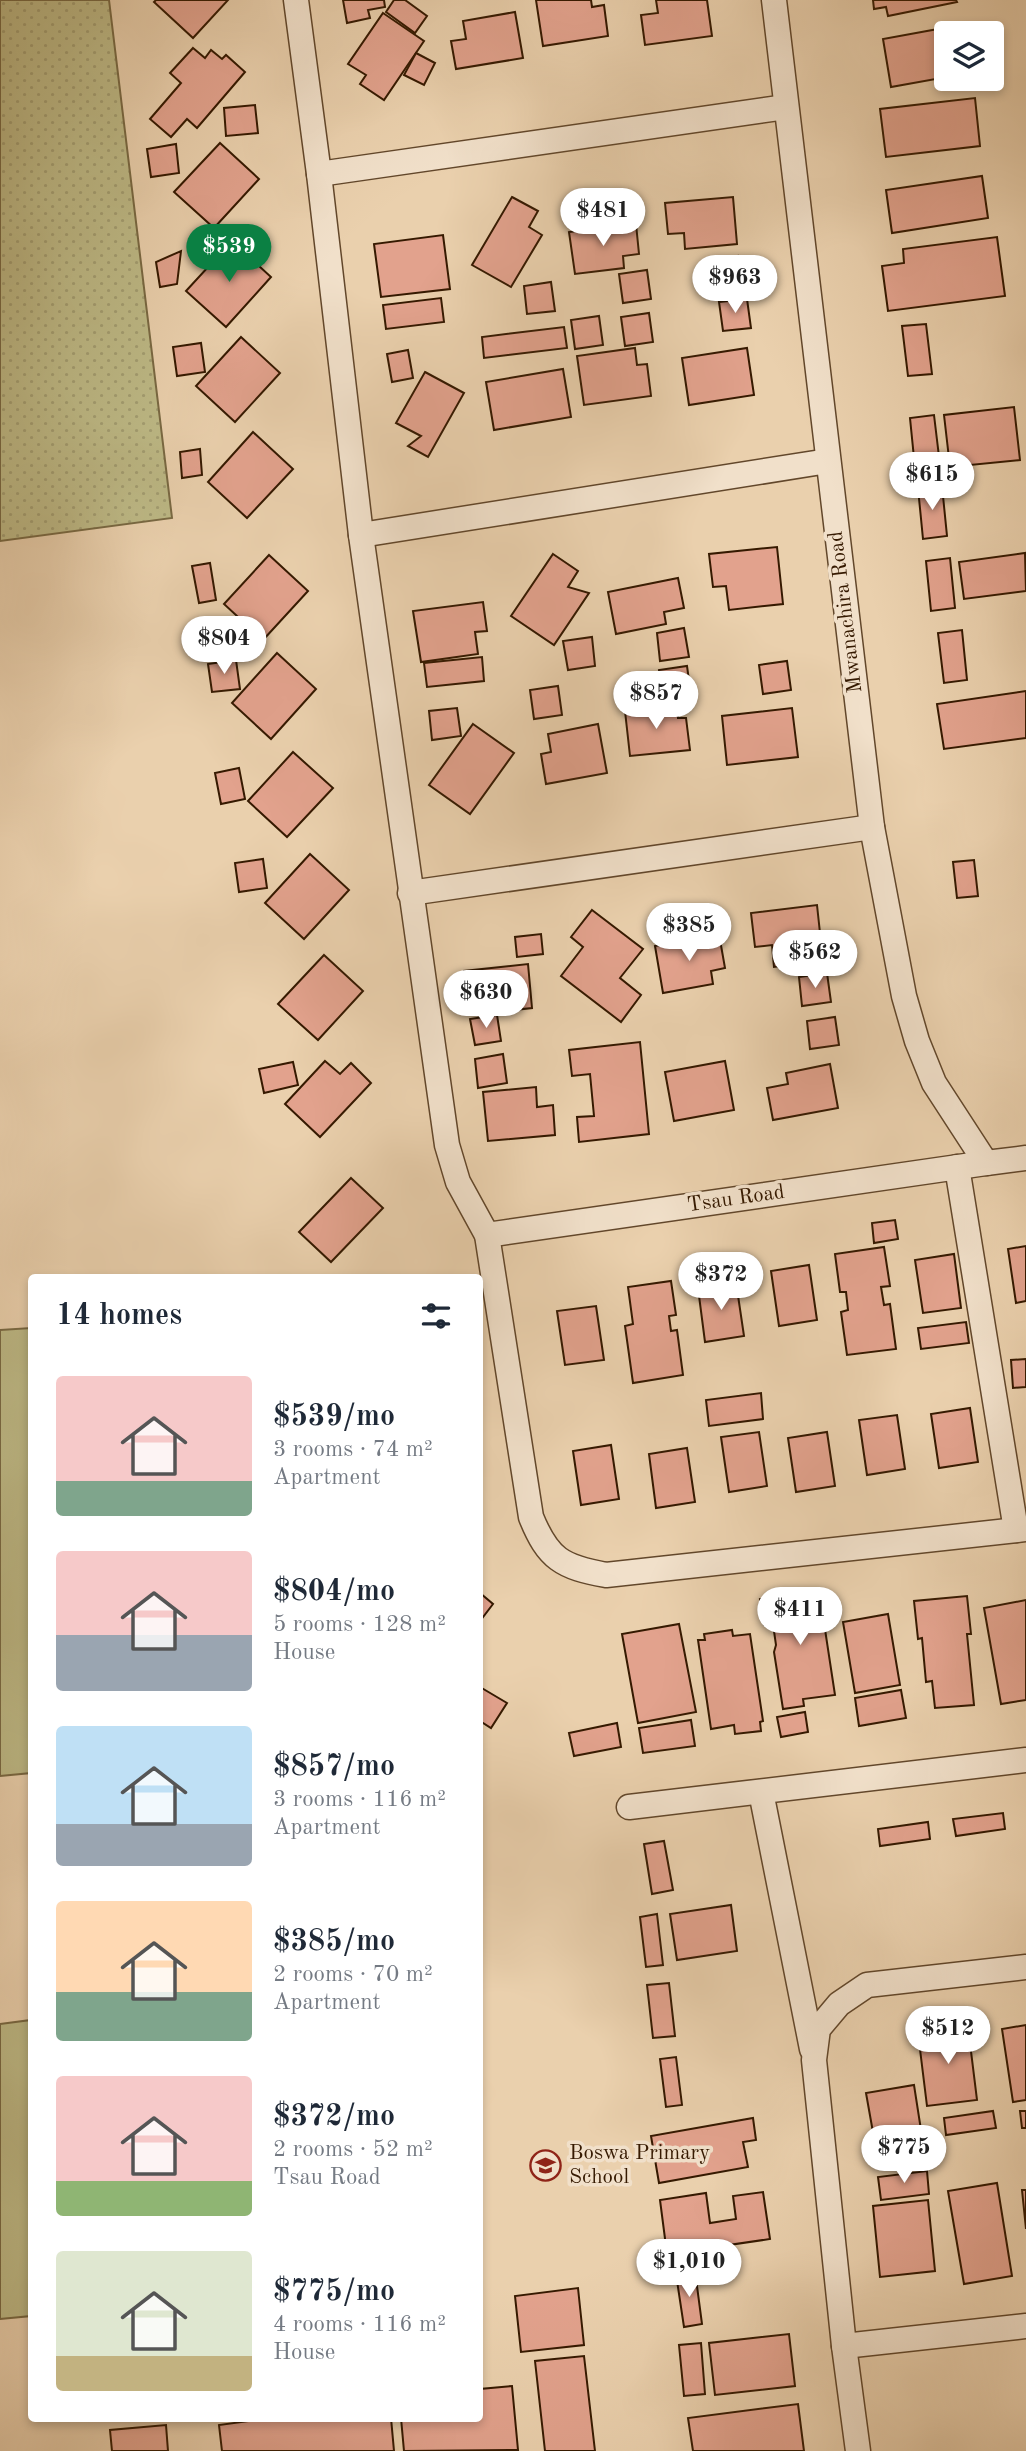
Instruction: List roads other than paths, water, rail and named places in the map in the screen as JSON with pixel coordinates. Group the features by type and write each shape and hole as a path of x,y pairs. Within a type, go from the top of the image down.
{"street":[{"path":"296,0 320,174 360,535 447,1145 458,1182 487,1235 531,1517 540,1540 557,1559 577,1570 606,1575 1021,1529 957,1167"},
{"name":"Mwanachira Road","path":"774,0 872,827 904,996 917,1041 934,1083 986,1163"},
{"path":"320,174 786,107"},
{"path":"360,535 828,461"},
{"path":"410,893 872,827"},
{"path":"986,1163 1026,1158"},
{"name":"Tsau Road","path":"487,1235 986,1163"},
{"path":"629,1807 1026,1760"},
{"path":"761,1792 814,2060 858,2451"},
{"path":"814,2060 818,2029 839,2004 867,1985 1026,1967"},
{"path":"845,2346 1026,2326"}],"place":[{"name":"Boswa Primary School","path":"546,2165"}]}
